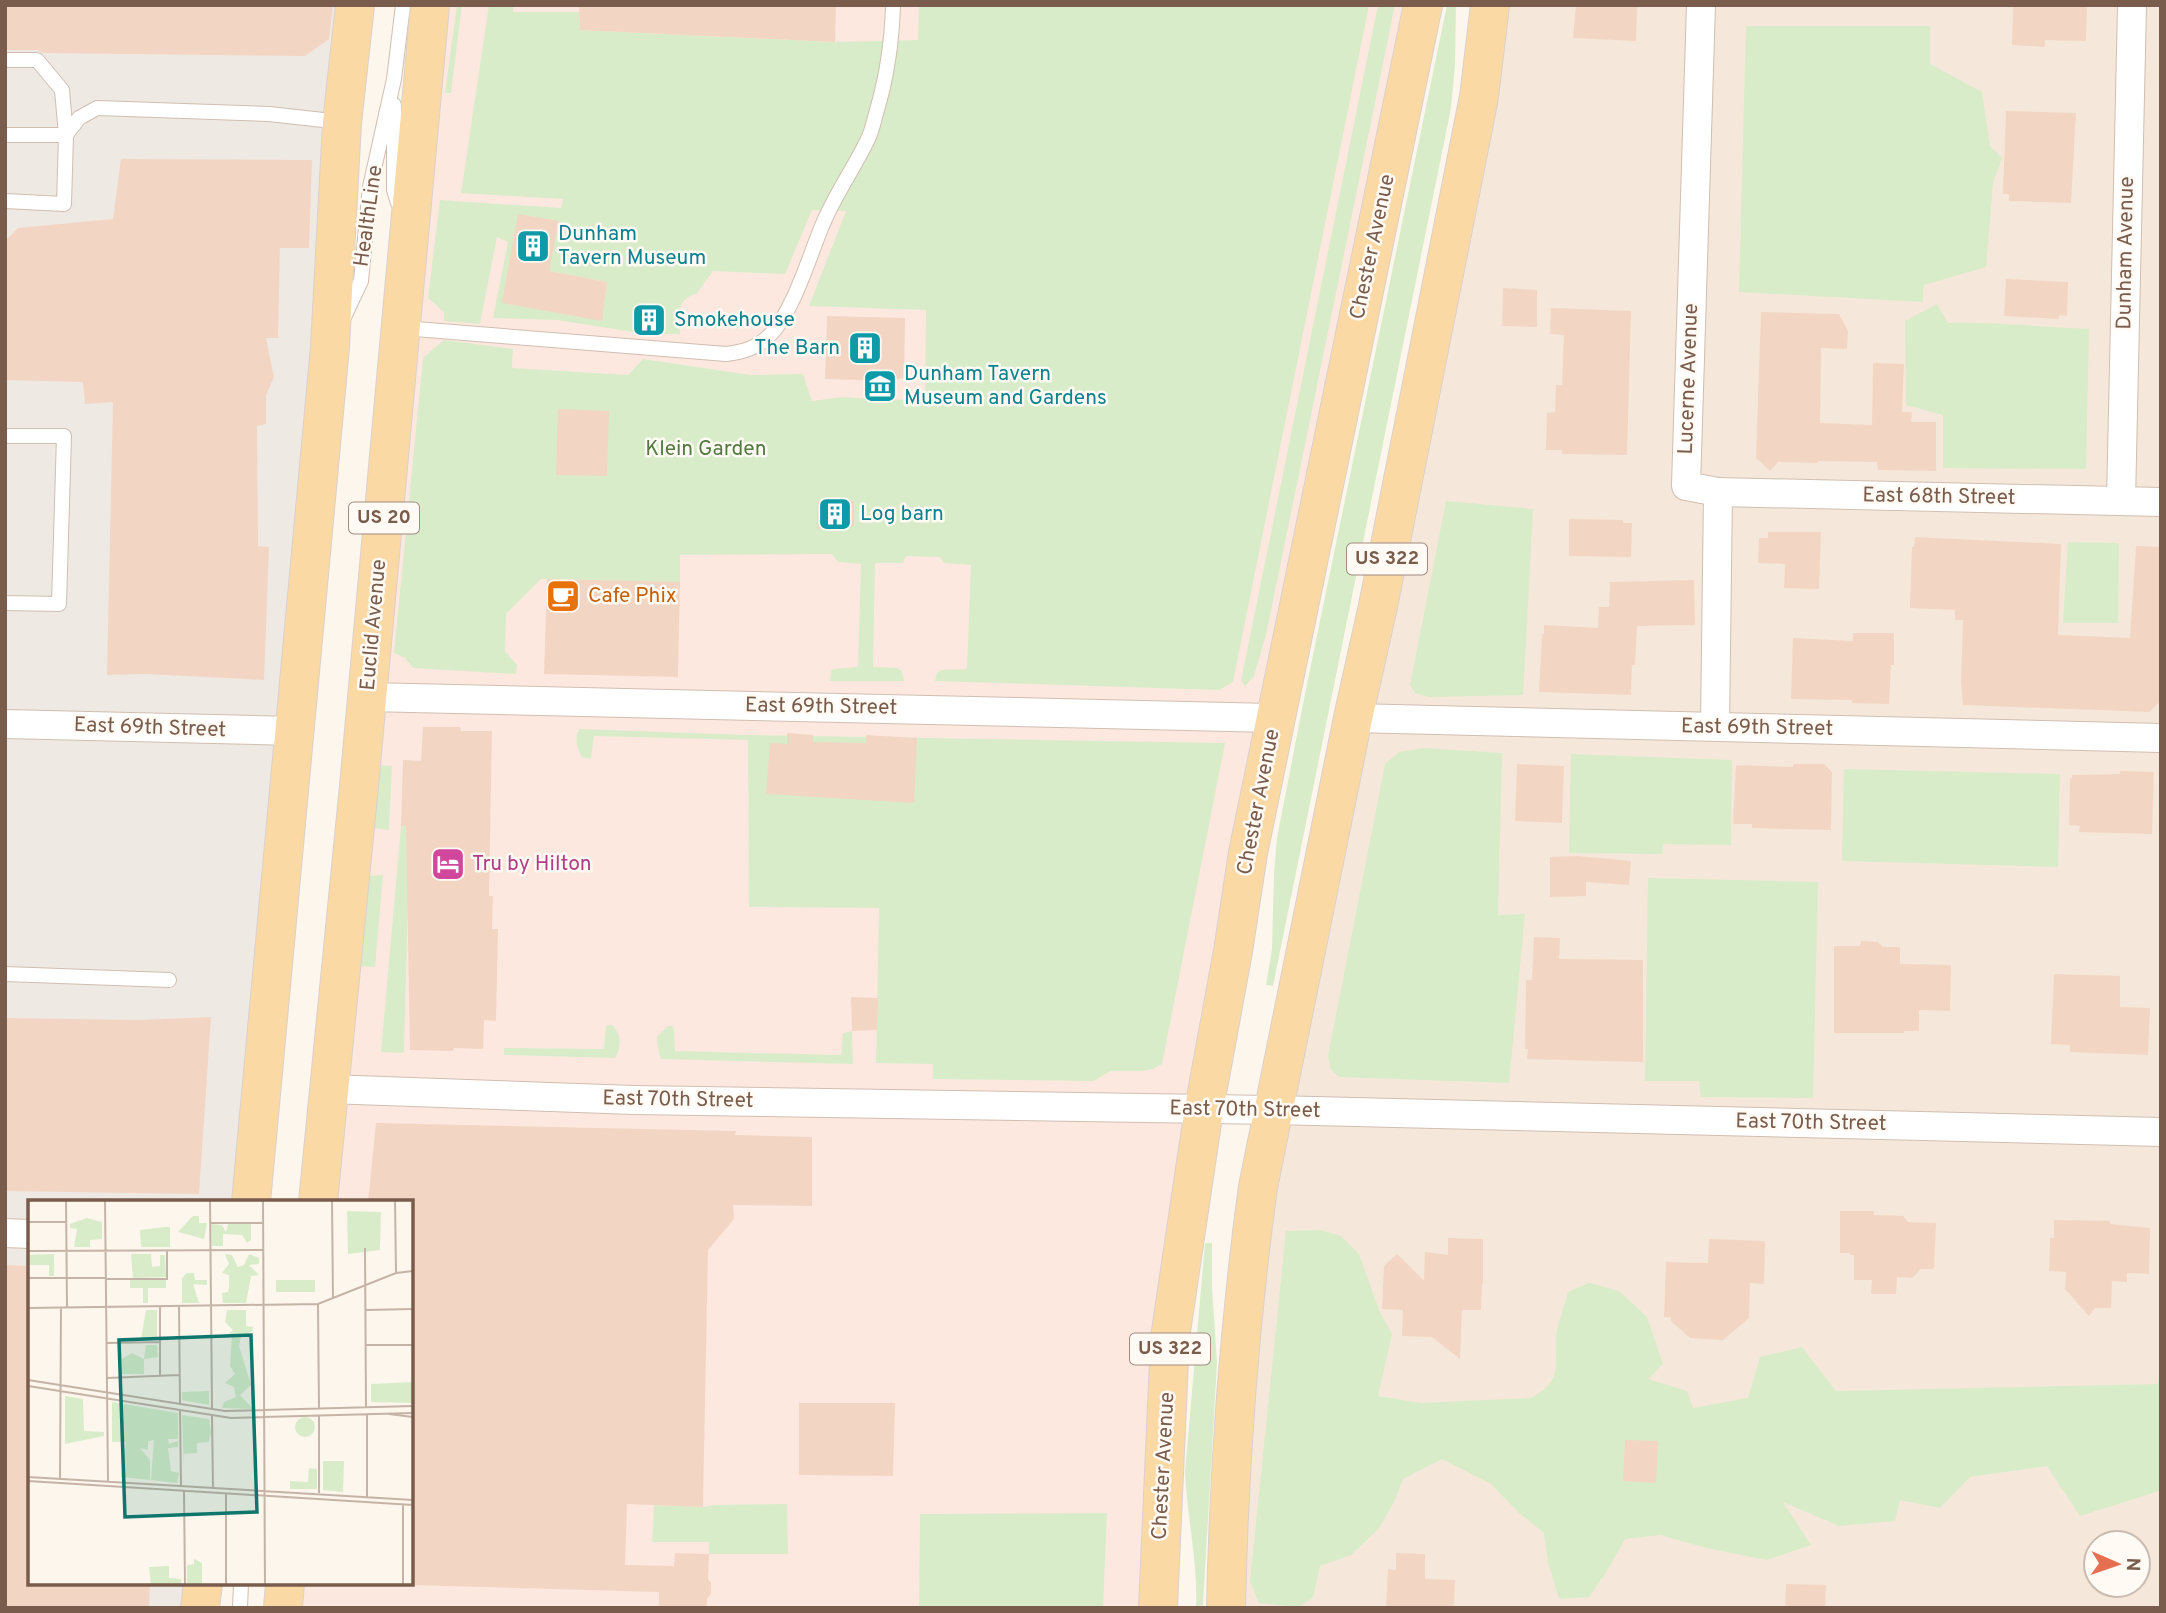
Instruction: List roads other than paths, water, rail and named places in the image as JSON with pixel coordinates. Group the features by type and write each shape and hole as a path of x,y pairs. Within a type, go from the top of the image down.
{"main road":[{"path":"254,1192 330,347 342,123 355,5"},
{"name":"Euclid Avenue","path":"311,1196 323,1141 367,697 430,5"},
{"name":"Chester Avenue","path":"1158,1608 1170,1338 1204,1109 1248,853 1423,5"},
{"name":"US 322","path":"1226,1608 1228,1508 1247,1265 1258,1187 1378,606 1479,97 1490,5"},
{"path":"200,1608 203,1585"},
{"path":"283,1608 285,1585"}],"street":[{"name":"Lucerne Avenue","path":"1702,5 1686,486 1718,492"},
{"name":"Dunham Avenue","path":"2121,501 2132,5"},
{"name":"East 68th Street","path":"1718,492 2161,502"},
{"path":"1715,726 1718,492"},
{"name":"East 69th Street","path":"367,697 1275,718"},
{"name":"East 69th Street","path":"1353,718 2161,738"},
{"name":"East 69th Street","path":"5,724 295,731"},
{"name":"East 70th Street","path":"328,1089 634,1100 1274,1110 2161,1132"},
{"path":"5,1233 28,1234"}],"lane":[{"name":"HealthLine","path":"330,347 361,281 370,187 394,79 403,5"},
{"path":"401,327 726,354 749,350 768,337 779,324 790,304 828,210 869,139 892,41 894,5"},
{"path":"5,60 37,61 62,90 66,135 64,204 5,201"},
{"name":"HealthLine","path":"394,79 394,190 408,250"},
{"path":"66,135 79,118 97,108 269,114 342,123"},
{"path":"5,135 66,135"},
{"path":"5,436 64,436 59,604 5,603"},
{"path":"5,974 169,980"},
{"path":"240,1608 241,1585"}],"place":[{"name":"Dunham Tavern Museum","path":"533,246"},
{"name":"Smokehouse","path":"649,320"},
{"name":"The Barn","path":"865,348"},
{"name":"Dunham Tavern Museum and Gardens","path":"880,386"},
{"name":"Log barn","path":"835,514"},
{"name":"Cafe Phix","path":"563,596"},
{"name":"Tru by Hilton","path":"448,864"}],"park label":[{"name":"Klein Garden","path":"706,449"}]}
